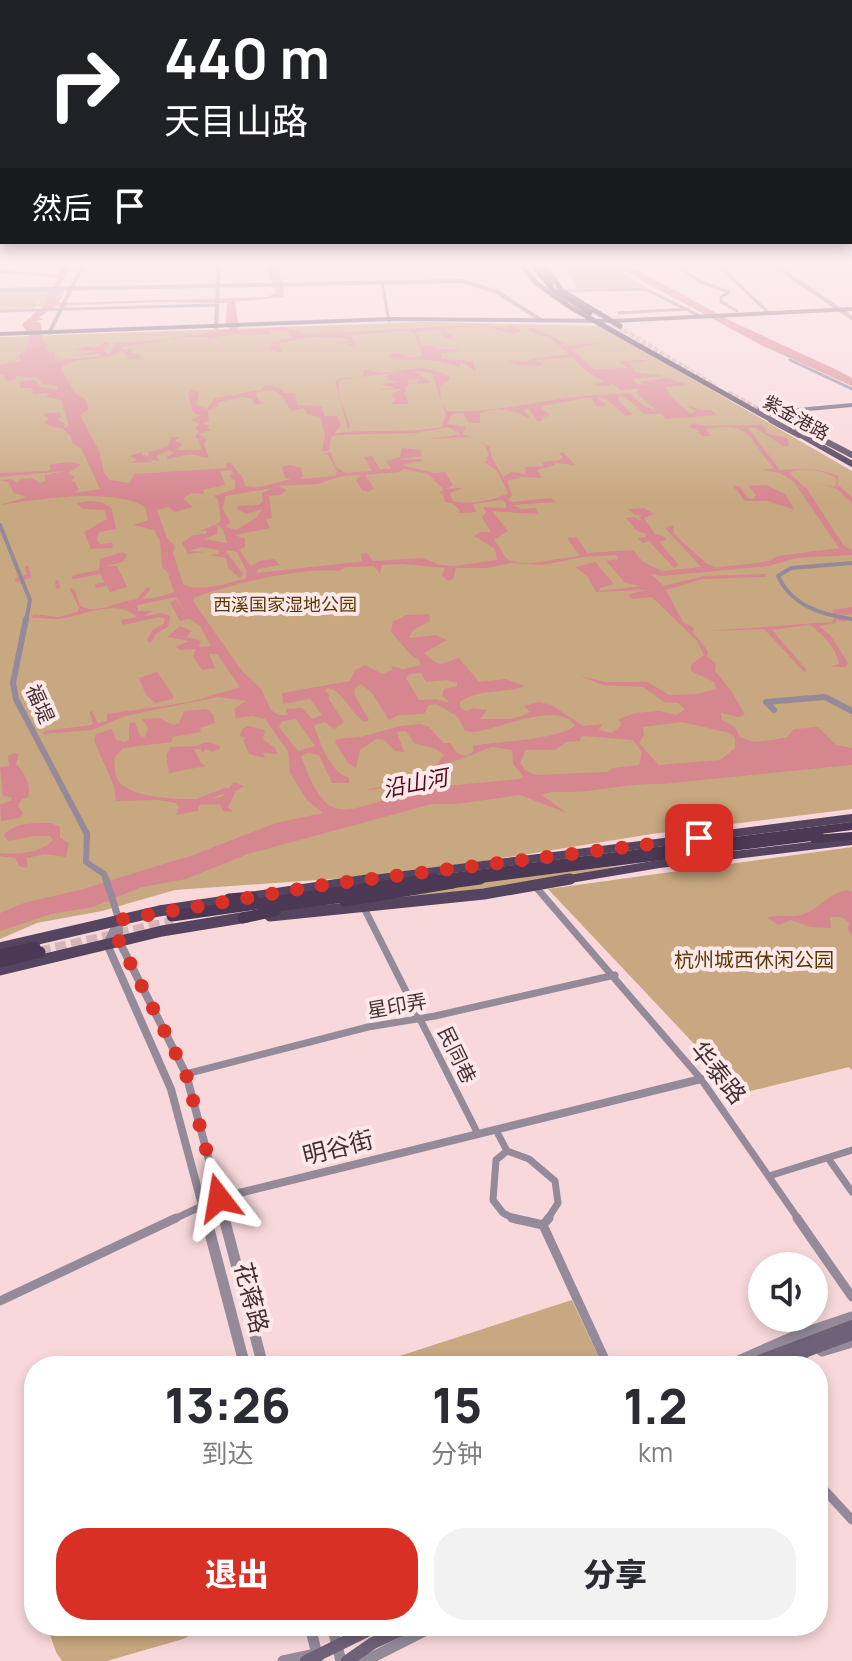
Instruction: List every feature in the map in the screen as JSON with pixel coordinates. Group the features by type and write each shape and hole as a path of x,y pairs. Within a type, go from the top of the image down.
{"highway":[{"path":"794,429 852,462"},
{"path":"486,872 172,919 852,829"},
{"path":"229,899 789,837"},
{"path":"243,918 460,882"},
{"path":"0,955 39,949 0,962"}],"main road":[{"name":"紫金港路","path":"639,345 852,462"},
{"name":"紫金港路","path":"649,345 852,462"},
{"path":"767,414 852,406"},
{"path":"0,970 119,941 243,918 448,898 535,886 852,829"},
{"path":"0,948 119,920 229,899 852,829"},
{"path":"774,1356 852,1326"},
{"path":"794,1356 852,1334"},
{"path":"314,1658 355,1636"},
{"path":"344,1661 388,1636"}],"street":[{"path":"790,360 852,389"},
{"name":"福堤","path":"0,525 24,578 30,600 13,683 16,699 87,834 86,862 104,874 119,920"},
{"path":"852,563 798,566 782,571 778,576 783,586 806,606 823,614 852,619"},
{"path":"771,709 766,702 825,697 852,711"},
{"name":"华泰路","path":"535,886 615,975 677,1054 701,1079 852,1297"},
{"name":"民同巷","path":"362,905 478,1134"},
{"path":"107,944 119,920"},
{"name":"花蒋路","path":"119,920 119,941 186,1074 260,1356"},
{"name":"花蒋路","path":"107,944 160,1061 188,1145 242,1356"},
{"name":"星印弄","path":"186,1074 420,1017 615,975"},
{"name":"明谷街","path":"0,1301 219,1198 701,1079"},
{"path":"496,1130 507,1151"},
{"path":"769,1176 852,1150"},
{"path":"507,1151 524,1153 557,1182 560,1201 555,1213 543,1225 516,1221 498,1208 493,1199 496,1160 507,1151"},
{"path":"828,1158 852,1192"},
{"path":"543,1225 603,1356"},
{"path":"750,1356 852,1317"},
{"path":"814,1356 852,1342"},
{"path":"828,1494 852,1520"},
{"path":"283,1661 314,1658 311,1636"},
{"path":"334,1636 344,1661"},
{"path":"356,1661 373,1657 414,1636"}],"green space":[{"name":"西溪国家湿地公园","path":"0,345 633,345 852,471 852,809 652,834 403,874 175,890 102,911 37,923 0,939"},
{"name":"杭州城西休闲公园","path":"852,847 852,1070 849,1067 734,1095 698,1048 548,889"},
{"path":"626,865 508,888 387,900 489,881"},
{"path":"572,1300 598,1356 399,1356"},
{"path":"50,1636 189,1636 107,1661 62,1661"}],"shaded area":[{"path":"28,345 48,345 47,351 56,353 54,358 63,358 54,361 103,356 72,356 99,351 75,350 87,346 95,348 109,345 103,351 110,355 114,345 139,345 122,347 122,350 133,349 130,353 141,355 140,358 146,360 126,358 128,356 121,351 107,357 74,361 61,368 75,394 87,403 89,409 80,415 100,453 104,473 110,480 129,483 135,474 227,468 226,463 230,462 243,478 245,486 259,487 291,479 285,478 282,467 290,465 301,468 303,476 300,479 335,476 337,471 324,453 331,452 335,466 346,473 372,471 364,457 372,456 380,469 391,469 386,461 400,457 402,448 420,450 422,456 396,460 422,461 401,465 434,473 445,472 453,485 447,489 463,488 450,493 453,501 473,502 508,493 497,471 484,462 489,455 484,444 477,440 489,446 503,477 511,472 526,474 525,467 543,466 543,462 560,460 562,457 559,453 563,452 575,465 554,463 537,470 542,478 522,477 507,481 512,495 508,500 511,502 551,498 556,502 512,505 522,509 536,508 538,514 492,511 508,531 494,540 509,560 516,562 580,556 567,538 577,537 587,553 633,550 643,562 662,571 701,567 665,528 673,525 674,534 707,564 716,567 839,548 794,482 780,473 763,470 774,468 748,435 732,427 721,427 706,429 711,436 702,436 698,430 689,427 692,423 705,426 761,425 766,429 765,433 787,438 789,446 783,446 756,428 748,428 780,470 805,469 789,473 807,489 844,546 852,550 852,555 796,558 769,566 662,576 651,574 664,586 704,576 767,574 765,577 703,579 666,590 683,622 694,628 693,633 708,651 707,657 716,663 715,671 745,715 738,717 721,713 722,720 735,727 740,737 754,742 773,740 787,737 794,729 818,727 836,745 852,748 852,765 542,795 567,813 520,795 457,804 432,804 248,854 186,879 142,887 93,907 51,914 0,931 0,913 24,903 83,889 193,855 276,823 323,813 307,800 290,773 288,751 265,719 252,716 236,718 234,709 246,701 218,697 125,716 92,730 42,734 45,731 91,725 89,712 92,711 98,723 107,721 107,714 190,702 240,687 217,654 209,654 215,668 202,670 193,656 196,649 180,650 175,647 189,641 167,637 180,626 192,631 186,637 201,641 199,647 211,646 200,626 190,619 180,621 170,603 176,599 185,612 176,597 137,605 138,611 152,611 137,621 134,621 136,616 118,609 59,619 32,618 33,614 58,617 77,612 79,608 69,588 75,590 80,606 90,609 174,592 168,573 162,567 160,541 154,530 133,525 148,520 145,507 114,497 95,496 0,505 27,497 14,493 8,482 0,480 11,479 17,483 20,479 32,478 40,483 45,481 45,475 66,471 0,477 0,473 47,471 51,469 49,465 57,463 81,465 68,473 74,477 71,481 79,490 74,493 100,489 81,448 72,443 71,436 62,428 44,423 48,419 43,414 60,412 58,419 65,424 63,428 69,426 61,400 46,397 50,393 33,394 32,388 21,388 19,382 36,380 40,387 58,390 57,386 42,384 38,378 16,376 15,380 6,381 4,375 0,375 0,365 21,361 19,355 27,350","holes":["404,469 428,474 443,489 439,493 443,494 445,502 452,503 460,510 459,513 476,512 473,504 502,500 506,503 506,508 483,507 486,512 482,518 491,532 480,532 474,536 495,549 497,560 455,566 440,565 423,558 373,561 367,553 361,554 362,561 257,573 258,569 280,565 274,559 251,566 239,550 245,547 245,539 235,535 270,528 266,520 272,518 269,496 280,495 287,490 278,486 317,484 342,476 361,475 356,480 362,490 369,492 374,488 365,475","231,470 233,473 229,476 235,481 235,489 214,496 218,499 221,521 216,524 223,529 227,543 204,539 217,534 218,527 214,525 200,531 207,531 206,534 193,535 182,543 188,554 205,552 189,551 201,547 218,550 219,554 210,555 226,558 228,568 240,578 243,574 225,550 237,552 247,572 246,578 190,587 183,584 173,553 175,546 167,538 157,510 169,507 174,512 193,507 183,499 191,493 204,494 203,490 225,485 220,471","273,488 262,493 263,501 259,505 238,506 236,509 247,514 262,509 257,517 236,530 226,527 230,522 223,509 225,496","616,555 618,559 606,561 625,583 641,586 599,591 614,584 595,562 575,567 588,577 596,592 645,590 628,595 632,599 652,597 697,641 704,655 691,665 691,671 714,682 716,689 698,694 669,695 648,682 606,682 580,676 603,685 643,687 664,702 678,703 685,709 677,715 659,711 635,713 617,720 621,726 611,733 599,730 602,724 583,726 552,705 539,702 524,706 530,712 511,719 480,719 487,710 473,708 466,711 460,707 460,702 467,698 525,686 505,679 479,682 459,658 442,664 435,662 424,653 447,640 436,635 409,638 413,630 430,621 429,614 406,615 393,622 391,632 421,665 403,669 391,666 393,670 382,674 365,665 355,670 350,681 282,693 283,704 310,699 322,715 312,719 302,708 286,709 288,715 278,715 271,710 261,689 242,671 193,601 194,598 245,582 306,571 339,571 346,567 374,566 380,574 382,565 445,568 442,576 448,581 453,579 456,568 487,568 511,563 543,565 582,557","421,673 426,682 447,680 457,683 457,686 444,689 442,696 449,701 447,703 437,699 419,700 406,678 410,674","361,684 372,693 389,720 399,715 424,714 429,705 437,704 458,717 465,731 485,730 542,716 566,718 575,725 543,737 473,746 473,752 466,756 457,753 450,743 444,743 428,726 420,724 337,739 335,742 348,763 356,768 360,750 376,739 384,740 395,751 404,752 397,732 406,731 414,743 436,749 444,755 436,765 437,773 431,776 365,790 402,786 406,794 351,809 329,805 320,796 301,756 308,753 319,755 332,783 349,783 349,778 336,770 327,756 314,725 325,722 334,729 344,722 325,690 328,688 339,694 365,722 369,720 354,694 355,688","296,719 315,746 298,751 279,727 282,721","682,722 730,733 735,738 735,748 720,760 659,765 639,743 644,735 643,727","585,736 633,740 642,752 639,765 613,768 607,772 536,775 526,771 520,763 526,750 555,750 566,742 580,741","492,747 512,750 513,764 523,776 520,779 413,792 408,788 408,782 431,778 440,773 442,766"]},
{"path":"271,345 280,345 282,351 260,346 270,348"},
{"path":"419,345 462,350 441,354 442,359 473,361 476,372 464,363 459,364 460,369 438,361 392,360 388,355 398,353 413,358 423,355"},
{"path":"558,345 594,345 571,349 594,369 628,368 618,361 645,360 630,363 634,372 663,376 633,379 636,384 644,385 640,382 667,378 687,385 665,387 690,414 696,411 688,407 690,405 699,410 711,410 717,415 666,419 662,414 645,414 625,397 619,396 618,400 632,414 625,416 607,399 596,397 606,405 597,407 591,397 543,406 542,409 550,415 541,421 537,421 529,408 523,410 530,418 511,411 492,410 480,413 480,423 469,423 463,413 452,414 447,424 466,427 462,434 471,437 432,439 461,434 449,427 415,433 335,435 331,437 329,451 322,451 325,435 320,417 308,415 304,408 291,411 282,396 270,390 256,393 259,401 264,403 254,405 252,399 243,397 219,402 219,406 208,411 209,421 202,424 209,425 207,428 211,430 199,434 207,439 204,445 209,458 190,454 167,459 174,453 169,450 156,456 160,461 146,459 153,462 131,463 137,460 130,456 142,452 142,455 149,456 148,452 168,447 171,437 179,437 175,441 183,444 176,450 201,450 195,437 199,423 191,420 201,415 193,413 188,393 193,389 199,391 196,405 207,409 215,398 275,385 269,388 278,387 285,393 295,393 297,405 321,406 325,416 337,416 341,426 334,434 442,427 446,414 442,403 448,411 475,411 572,397 629,393 644,406 657,411 636,393 639,389 621,390 611,383 609,386 593,385 605,381 588,372 574,357 534,360 542,363 540,366 518,365 508,360 528,362 531,359 569,354"},
{"path":"760,345 782,345 852,378 852,386"},
{"path":"421,368 447,374 450,379 440,386 441,401 432,373 414,371 431,383 417,384 421,379 407,380 409,386 405,387 407,391 404,393 409,404 391,404 396,400 391,394 403,389 376,390 395,388 380,384 400,382 388,380 387,375 406,371 362,377 365,369 380,373"},
{"path":"361,377 339,380 339,396 350,426 348,429 335,382 339,378"},
{"path":"819,471 838,476 838,485 852,497 852,503 837,489 817,483 835,487 837,479"},
{"path":"766,485 785,494 795,510 768,501 745,501 733,486 739,486 748,498 753,499 756,495 748,486"},
{"path":"102,502 112,509 116,529 99,532 97,540 100,544 112,543 113,548 91,549 84,532 107,519 105,510 84,509 76,503"},
{"path":"644,508 654,514 644,518 655,534 665,537 666,540 659,542 679,565 674,568 649,541 642,543 638,538 646,537 646,534 637,531 626,518 635,517 642,521 641,515 635,515 628,509"},
{"path":"123,552 127,555 123,562 106,566 117,566 127,587 110,592 99,572 100,559"},
{"path":"852,607 852,614 843,615 846,622 836,620 836,623 819,626 831,636 848,663 846,667 830,667 839,664 835,652 810,625 772,630 807,671 804,672 764,629 709,631 831,622 835,618 832,610"},
{"path":"157,672 173,699 155,703 146,695 139,678"},
{"path":"206,709 213,714 215,723 200,728 201,732 172,737 172,742 123,748 114,758 116,775 118,781 129,789 169,798 222,797 234,782 244,786 236,791 228,807 233,812 223,811 220,804 199,805 198,811 176,815 179,807 176,803 116,801 114,786 94,741 96,734 112,729 116,740 126,742 129,739 129,723 135,722 140,736 145,737 148,728 142,719 159,718 174,725 179,723 184,711"},
{"path":"248,726 265,730 263,739 276,749 277,754 263,753 265,758 249,754 243,740 246,738 240,736 242,729"},
{"path":"206,742 220,746 220,749 212,752 206,749 202,753 201,749 194,749 206,766 169,773 166,755 171,747 196,746"},
{"path":"19,754 16,764 26,779 29,792 18,806 23,813 19,818 1,821 0,805 12,800 3,796 0,767 9,766 8,756"},
{"path":"51,823 60,827 60,838 69,843 66,857 45,854 26,858 28,866 25,868 19,866 15,858 0,856 0,853 36,850 53,840 50,836 35,836 8,841 4,835 9,831 26,824"},
{"path":"847,890 852,892 852,935 848,930 849,922 841,917 830,917 831,928 810,927 791,920 779,925 767,918 804,914"}],"waterway":[{"path":"17,580 29,576 27,568"},
{"path":"74,577 99,572"},
{"path":"57,582 58,587"},
{"path":"97,586 105,584"},
{"path":"138,601 148,589"},
{"path":"129,621 161,615 168,617 167,621"},
{"path":"129,621 139,619"},
{"path":"150,640 154,632 166,625 167,619"},
{"path":"124,622 129,621"},
{"path":"200,800 226,790"}],"tunnel":[{"path":"647,345 715,386"},
{"path":"728,393 768,414"},
{"path":"40,952 173,922"}],"route":[{"path":"219,1198 186,1074 119,941 119,920 323,885 699,838"}],"water label":[{"name":"沿山河","path":"415,783"}]}
